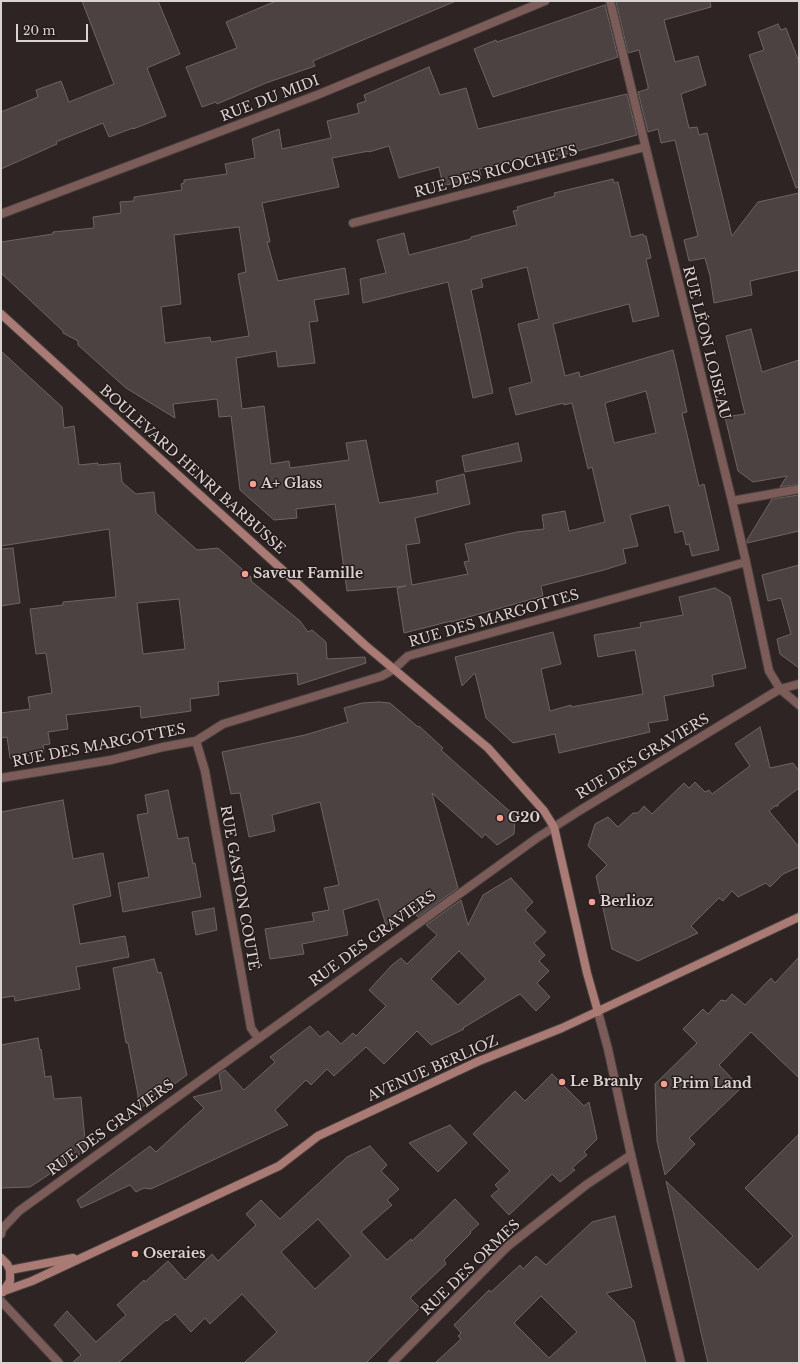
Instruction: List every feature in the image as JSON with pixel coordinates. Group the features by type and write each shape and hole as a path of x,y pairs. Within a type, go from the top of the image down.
{"main road":[{"name":"BOULEVARD HENRI BARBUSSE","path":"1,314 365,645 488,748 544,811 554,827 587,973 598,1012"},
{"name":"AVENUE BERLIOZ","path":"3,1292 32,1281 278,1166 318,1136 479,1061 598,1012 799,918"},
{"name":"AVENUE BERLIOZ","path":"10,1270 84,1256"},
{"path":"1,1258 10,1270 10,1281 3,1292"}],"street":[{"name":"RUE DU MIDI","path":"1,214 317,95 545,1"},
{"name":"RUE LÉON LOISEAU","path":"610,1 732,501 769,672 780,688 799,705"},
{"name":"RUE DES RICOCHETS","path":"353,223 645,146"},
{"path":"732,501 799,489"},
{"name":"RUE DES MARGOTTES","path":"1,778 111,760 163,747 196,741 223,724 382,676 394,669 408,656 746,562"},
{"name":"RUE DES GRAVIERS","path":"1,1234 2,1230 19,1211 490,870 554,827 780,688 799,684"},
{"name":"RUE GASTON COUTÉ","path":"196,741 204,770 250,1028 258,1038"},
{"path":"598,1012 608,1049 631,1155 681,1363"},
{"name":"RUE DES ORMES","path":"392,1363 508,1246 586,1185 631,1155"},
{"path":"1,1301 60,1363"}],"building":[{"path":"82,1 158,1 180,54 147,68 166,116 109,137 103,123 56,142 57,144 1,169 1,112 38,97 36,90 61,81 69,102 114,84"},
{"path":"276,1 456,1 313,61 315,66 266,83 217,104 216,102 202,107 186,67 237,48 226,22"},
{"path":"617,1 710,1 711,7 664,20 675,62 698,56 706,85 681,94 689,128 697,127 699,135 707,133 732,236 758,202 799,193 799,270 750,281 752,295 714,303 710,276 705,258 689,261 684,240 698,236 675,140 661,143 658,129 648,132 638,92 648,89 648,86 639,50 628,53"},
{"path":"605,5 618,57 493,97 474,49 496,40 497,42"},
{"path":"778,24 781,30 786,28 799,62 799,187 796,188 749,55 764,50 758,32"},
{"path":"429,67 440,95 466,88 478,129 627,94 637,135 552,158 524,157 479,169 481,176 443,186 439,167 399,178 389,146 369,152 332,158 339,187 262,203 270,242 267,242 278,281 345,268 349,294 314,300 318,321 309,322 315,363 278,367 276,351 236,358 242,409 264,406 271,464 289,461 290,468 349,460 346,443 366,440 379,503 438,493 436,481 464,474 470,504 415,518 420,543 406,545 412,585 468,574 464,562 469,561 465,544 517,532 544,529 542,515 565,511 569,531 605,522 592,467 588,469 572,403 564,405 564,403 516,415 509,388 532,382 518,324 539,319 527,267 481,279 483,287 471,290 493,393 473,398 448,282 363,303 360,279 386,273 377,240 404,233 409,255 471,239 471,237 517,225 513,211 518,210 517,207 555,196 554,193 613,179 614,183 618,182 631,237 643,234 646,236 651,258 646,259 659,316 633,322 629,304 553,324 565,376 579,372 580,377 673,350 687,412 682,413 699,486 704,484 719,550 692,556 689,544 686,545 683,531 675,533 669,505 630,515 638,546 623,549 626,563 541,586 543,596 451,622 404,633 397,588 406,586 347,591 335,504 296,509 297,518 274,520 240,490 231,416 219,417 217,399 173,404 175,418 126,388 78,345 78,341 63,333 63,331 1,273 1,242 53,234 53,232 94,228 93,217 121,213 120,202 134,201 134,197 182,190 181,184 184,183 184,180 227,174 225,164 255,158 252,139 279,129 282,149 331,138 327,121 359,113 357,104 366,101 364,95","holes":["239,227 246,272 238,274 249,336 211,342 210,337 165,343 161,307 181,304 174,235","646,391 656,433 614,443 605,403"]},
{"path":"751,329 762,372 799,360 799,484 780,487 787,476 753,482 738,471 725,417 745,414 726,336"},
{"path":"1,351 62,407 64,428 74,426 79,465 120,463 122,482 136,494 154,492 156,513 197,550 218,548 251,577 251,581 300,621 308,632 312,630 326,642 327,659 365,657 366,663 298,685 297,673 218,682 219,695 190,699 191,711 141,718 140,706 66,715 68,729 48,732 50,744 43,745 44,753 10,758 7,737 1,738 1,713 30,709 28,697 52,693 46,653 36,654 30,609 63,605 63,602 116,597 109,529 1,546","holes":["179,599 185,649 143,654 137,603"]},
{"path":"518,443 522,461 465,472 462,456"},
{"path":"799,495 799,531 747,543 747,540 772,499"},
{"path":"13,548 20,603 1,606 1,549"},
{"path":"799,565 799,668 780,654 777,639 791,634 781,598 768,601 762,575"},
{"path":"715,588 730,597 746,668 712,675 714,686 664,696 668,720 648,723 650,732 559,753 555,734 513,743 486,718 475,673 462,686 455,657 553,632 561,664 541,669 550,711 571,705 571,707 643,694 635,650 598,657 594,635 641,627 640,623 683,615 679,597"},
{"path":"362,703 390,703 418,727 419,726 443,748 441,750 515,816 514,834 497,845 485,834 482,838 432,793 458,888 418,917 409,908 386,925 378,899 343,910 348,935 302,944 304,954 270,959 265,929 314,921 312,913 329,910 324,888 339,885 320,802 272,815 275,831 249,837 240,793 231,794 222,752 305,735 348,722 344,708"},
{"path":"760,727 770,768 793,763 799,771 799,788 778,804 778,806 775,806 769,811 799,847 799,867 783,874 770,887 766,883 738,897 732,891 723,901 719,898 691,926 698,933 638,961 612,949 596,876 607,865 588,846 595,824 608,817 618,827 633,813 638,813 644,806 652,814 684,783 689,788 695,782 705,792 709,790 712,794 750,766 735,744"},
{"path":"168,790 178,839 188,837 193,864 195,863 201,897 123,912 118,883 149,877 137,815 148,813 145,795"},
{"path":"63,800 73,859 103,853 111,896 73,905 80,944 125,936 129,957 76,967 80,989 15,1001 14,996 1,998 1,812"},
{"path":"511,878 533,902 525,910 546,932 534,943 545,955 539,961 549,971 537,983 550,997 536,1011 520,994 463,1028 464,1029 431,1045 417,1031 384,1064 366,1047 334,1076 327,1069 311,1085 306,1080 275,1110 288,1125 151,1189 144,1188 136,1192 130,1185 81,1208 77,1200 150,1146 156,1152 204,1108 193,1097 222,1090 219,1074 225,1070 244,1090 275,1062 270,1057 310,1026 320,1037 328,1031 341,1044 353,1033 356,1036 386,1006 369,990 392,965 401,958 407,964 437,935 426,925 461,900 468,925 483,895","holes":["459,951 486,979 458,1005 431,979"]},
{"path":"214,908 217,930 196,935 192,912"},
{"path":"799,957 799,1078 751,1032 719,1065 741,1088 689,1138 695,1144 665,1175 657,1141 655,1084 697,1043 683,1029 703,1009 708,1014 721,1000 726,1001 732,994 745,1005 771,978 775,983"},
{"path":"154,959 158,973 161,972 187,1075 138,1110 138,1095 128,1043 126,1043 113,968"},
{"path":"38,1038 45,1077 51,1076 54,1099 81,1097 86,1150 30,1187 1,1188 1,1045"},
{"path":"552,1074 584,1106 589,1102 597,1139 584,1152 587,1155 572,1168 575,1170 560,1182 552,1174 509,1215 491,1196 499,1189 495,1185 510,1171 473,1134 515,1091 525,1101"},
{"path":"450,1125 467,1143 438,1172 409,1143"},
{"path":"799,1134 799,1363 708,1363 666,1181 758,1270 793,1236 745,1188"},
{"path":"370,1146 387,1165 381,1171 399,1189 387,1200 392,1205 361,1232 387,1260 411,1239 412,1241 455,1199 479,1224 444,1260 446,1264 410,1298 420,1308 366,1363 244,1363 277,1332 242,1294 210,1324 205,1318 191,1332 175,1314 167,1321 166,1320 118,1363 72,1363 81,1355 54,1325 67,1311 96,1342 126,1315 117,1305 144,1280 145,1282 168,1261 185,1280 212,1254 218,1261 256,1225 246,1214 261,1200 280,1219 347,1157","holes":["318,1219 351,1256 315,1289 281,1252"]},
{"path":"615,1216 632,1287 606,1293 634,1321 646,1363 435,1363 461,1339 458,1336 461,1333 454,1325 489,1290 491,1292 520,1265 523,1269 536,1256 546,1265 592,1222","holes":["541,1296 577,1332 549,1358 514,1323"]}],"place":[{"name":"A+ Glass","path":"253,484"},
{"name":"Saveur Famille","path":"245,574"},
{"name":"G20","path":"500,818"},
{"name":"Berlioz","path":"592,902"},
{"name":"Le Branly","path":"562,1082"},
{"name":"Prim Land","path":"664,1084"},
{"name":"Oseraies","path":"135,1254"}]}
